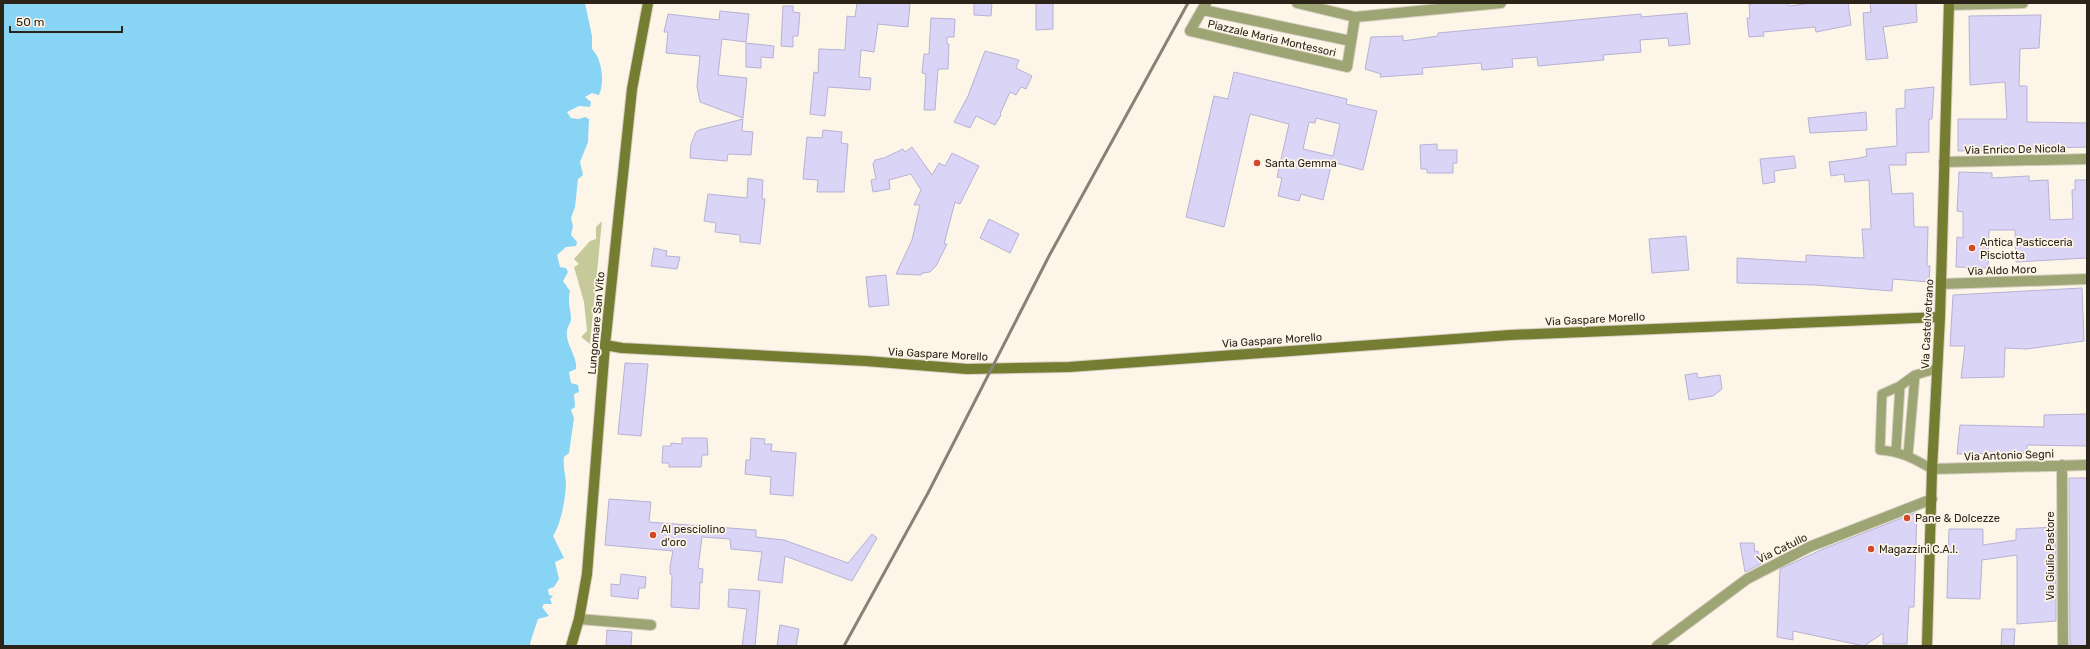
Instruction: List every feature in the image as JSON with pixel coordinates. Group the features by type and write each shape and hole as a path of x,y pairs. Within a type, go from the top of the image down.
{"street":[{"name":"Lungomare San Vito","path":"571,646 579,619 587,574 605,345 632,89 648,3"},
{"path":"1300,3 1355,17 1495,3"},
{"path":"1949,4 2023,3"},
{"name":"Via Castelvetrano","path":"1927,646 1932,469 1936,369 1940,317 1949,4"},
{"name":"Piazzale Maria Montessori","path":"1351,41 1205,7 1190,31 1348,67 1355,17"},
{"name":"Via Enrico De Nicola","path":"1944,162 2087,159"},
{"name":"Via Aldo Moro","path":"1941,284 2087,279"},
{"name":"Via Gaspare Morello","path":"605,345 630,348 866,361 967,369 1038,368 1510,335 1940,317"},
{"name":"Via Antonio Segni","path":"1932,469 2087,464"},
{"name":"Via Giulio Pastore","path":"2062,465 2063,646"},
{"name":"Via Catullo","path":"1657,646 1747,579 1810,547 1932,499"},
{"path":"579,619 652,625"}],"lane":[{"path":"1932,469 1908,455 1896,451 1880,450 1882,394 1900,386 1915,375 1936,369"},
{"path":"1908,455 1915,375"},
{"path":"1896,451 1900,386"}],"green space":[{"path":"602,221 590,344 581,337 587,331 584,302 574,267 579,264 574,259 590,241 596,239 596,227"}],"water":[{"path":"3,3 585,3 592,36 592,49 598,59 602,71 602,84 599,95 592,93 585,97 591,102 590,107 579,106 567,112 571,118 579,119 585,117 589,119 588,142 580,162 583,175 578,179 575,207 571,218 573,226 571,235 577,242 576,246 566,247 557,255 560,267 566,268 568,272 563,281 570,291 569,302 571,319 567,329 567,336 576,364 576,369 569,372 571,383 578,385 579,392 574,394 575,407 571,410 574,418 569,453 564,457 566,482 564,503 561,518 553,536 564,558 555,562 559,579 554,587 548,589 549,595 553,596 550,599 552,604 544,604 542,607 549,616 538,619 530,643 531,646 3,646"}],"building":[{"path":"857,3 910,3 908,27 878,24 874,52 861,50 859,77 871,78 870,90 828,87 825,116 810,114 814,72 818,73 819,49 845,50 847,16 855,17"},
{"path":"974,3 992,3 991,16 974,15"},
{"path":"1036,3 1053,3 1053,29 1036,30"},
{"path":"1788,3 1789,6 1812,3 1848,3 1851,25 1816,32 1815,27 1763,32 1764,36 1749,37 1747,18 1750,18 1749,4"},
{"path":"1870,3 1916,3 1917,22 1883,27 1888,58 1866,60 1863,13 1871,12"},
{"path":"783,6 793,6 793,12 800,13 798,36 793,36 793,47 781,46"},
{"path":"720,11 749,14 746,42 722,39 718,75 747,78 743,118 700,102 697,86 700,56 666,53 668,32 664,32 668,14 719,20"},
{"path":"1687,13 1690,44 1669,46 1668,38 1640,40 1641,52 1603,55 1604,60 1538,66 1537,57 1512,59 1513,67 1482,70 1481,63 1422,68 1423,74 1380,77 1381,74 1365,69 1371,37 1403,36 1403,41 1438,36 1438,33 1641,14 1641,17"},
{"path":"2041,15 2039,48 2020,49 2019,86 2027,86 2027,122 2087,123 2087,147 1958,151 1958,119 2007,119 2005,82 1970,85 1969,16"},
{"path":"931,18 955,19 954,37 947,37 947,44 949,44 948,69 938,69 935,110 924,110 926,74 922,73 924,54 929,54"},
{"path":"746,43 774,46 773,58 761,57 761,68 746,67"},
{"path":"985,51 1019,60 1016,68 1032,76 1026,89 1021,87 1016,95 1010,92 1000,114 1001,115 995,125 976,116 970,128 954,122 968,96"},
{"path":"1234,72 1347,99 1346,104 1377,111 1363,170 1332,162 1323,200 1301,194 1299,201 1278,196 1282,178 1277,177 1289,124 1250,114 1224,227 1186,217 1214,96 1228,99","holes":["1316,118 1340,124 1333,156 1303,149 1309,122 1315,123"]},
{"path":"1934,87 1932,119 1929,119 1929,152 1906,153 1906,165 1889,165 1892,194 1913,193 1914,227 1928,227 1927,266 1930,266 1929,282 1893,279 1892,291 1815,285 1737,283 1737,258 1806,262 1806,255 1864,258 1862,229 1871,229 1869,180 1845,182 1844,174 1831,176 1829,162 1867,156 1866,149 1897,146 1896,109 1905,108 1905,90"},
{"path":"1866,112 1867,130 1810,133 1808,118"},
{"path":"743,119 742,131 753,132 751,155 728,154 727,161 690,158 691,144 696,132"},
{"path":"823,130 842,132 841,143 848,144 844,192 817,192 818,180 803,179 807,137 822,138"},
{"path":"1437,144 1437,150 1457,150 1457,163 1453,163 1453,173 1427,173 1427,169 1421,169 1420,145"},
{"path":"912,147 932,175 939,163 945,166 952,153 979,166 960,204 955,202 944,244 947,244 936,266 930,272 922,273 921,275 896,274 912,240 920,205 914,205 921,190 911,174 889,180 890,189 873,192 871,180 876,179 873,164 875,160 884,158 903,149 905,152"},
{"path":"1794,156 1796,168 1774,171 1775,182 1763,184 1760,159"},
{"path":"1959,172 1992,173 1992,178 2029,176 2029,181 2048,180 2050,220 2073,219 2072,190 2075,190 2075,180 2087,180 2087,258 2016,262 2015,230 1989,230 1988,268 1956,267 1957,237 1963,238 1963,212 1957,211"},
{"path":"748,178 763,180 762,199 765,199 760,244 740,242 740,235 715,232 716,223 704,221 708,194 747,198"},
{"path":"989,219 1019,234 1010,253 980,238"},
{"path":"1686,236 1689,270 1652,273 1649,239"},
{"path":"654,248 667,251 666,256 680,257 677,269 651,266"},
{"path":"886,275 889,305 869,307 866,277"},
{"path":"2082,288 2084,341 2027,349 2005,348 2004,377 1961,378 1965,346 1950,346 1953,295"},
{"path":"625,363 648,364 641,436 618,434"},
{"path":"1697,373 1698,378 1720,375 1722,389 1713,396 1689,400 1685,375"},
{"path":"2087,414 2087,446 2027,445 2027,453 1957,454 1960,425 2044,427 2044,415"},
{"path":"682,438 707,438 708,455 702,455 701,467 669,467 669,463 662,463 663,446 671,446 671,443 682,444"},
{"path":"751,438 765,439 764,444 772,444 771,451 796,453 793,496 770,494 771,477 745,474 746,460 750,460"},
{"path":"2069,478 2087,478 2087,646 2070,646"},
{"path":"609,499 651,502 649,522 756,530 756,537 784,540 848,563 872,534 877,538 852,581 785,556 782,583 758,580 762,552 731,549 730,539 702,537 698,568 703,569 702,583 700,582 699,609 671,607 672,575 670,574 670,566 673,551 605,545"},
{"path":"1917,512 1914,607 1909,607 1907,644 1883,644 1883,633 1864,646 1793,631 1793,640 1777,637 1780,569 1823,549"},
{"path":"2056,527 2056,621 2017,624 2017,555 1982,560 1980,599 1947,598 1949,529 1983,529 1983,545 2016,540 2016,529"},
{"path":"1740,543 1754,543 1755,552 1758,551 1761,564 1745,572"},
{"path":"621,574 646,577 645,588 639,588 638,599 611,596 611,584 620,585"},
{"path":"729,589 760,591 755,646 742,646 747,609 728,607"},
{"path":"780,625 799,629 796,646 777,646"},
{"path":"2002,629 2015,629 2014,646 2001,646"},
{"path":"607,630 632,632 631,646 606,646"}],"railway":[{"path":"844,646 928,493 1049,256 1188,3"}],"place":[{"name":"Santa Gemma","path":"1257,163"},
{"name":"Antica Pasticceria Pisciotta","path":"1972,248"},
{"name":"Pane & Dolcezze","path":"1907,518"},
{"name":"Al pesciolino d'oro","path":"653,535"},
{"name":"Magazzini C.A.I.","path":"1871,549"}]}
